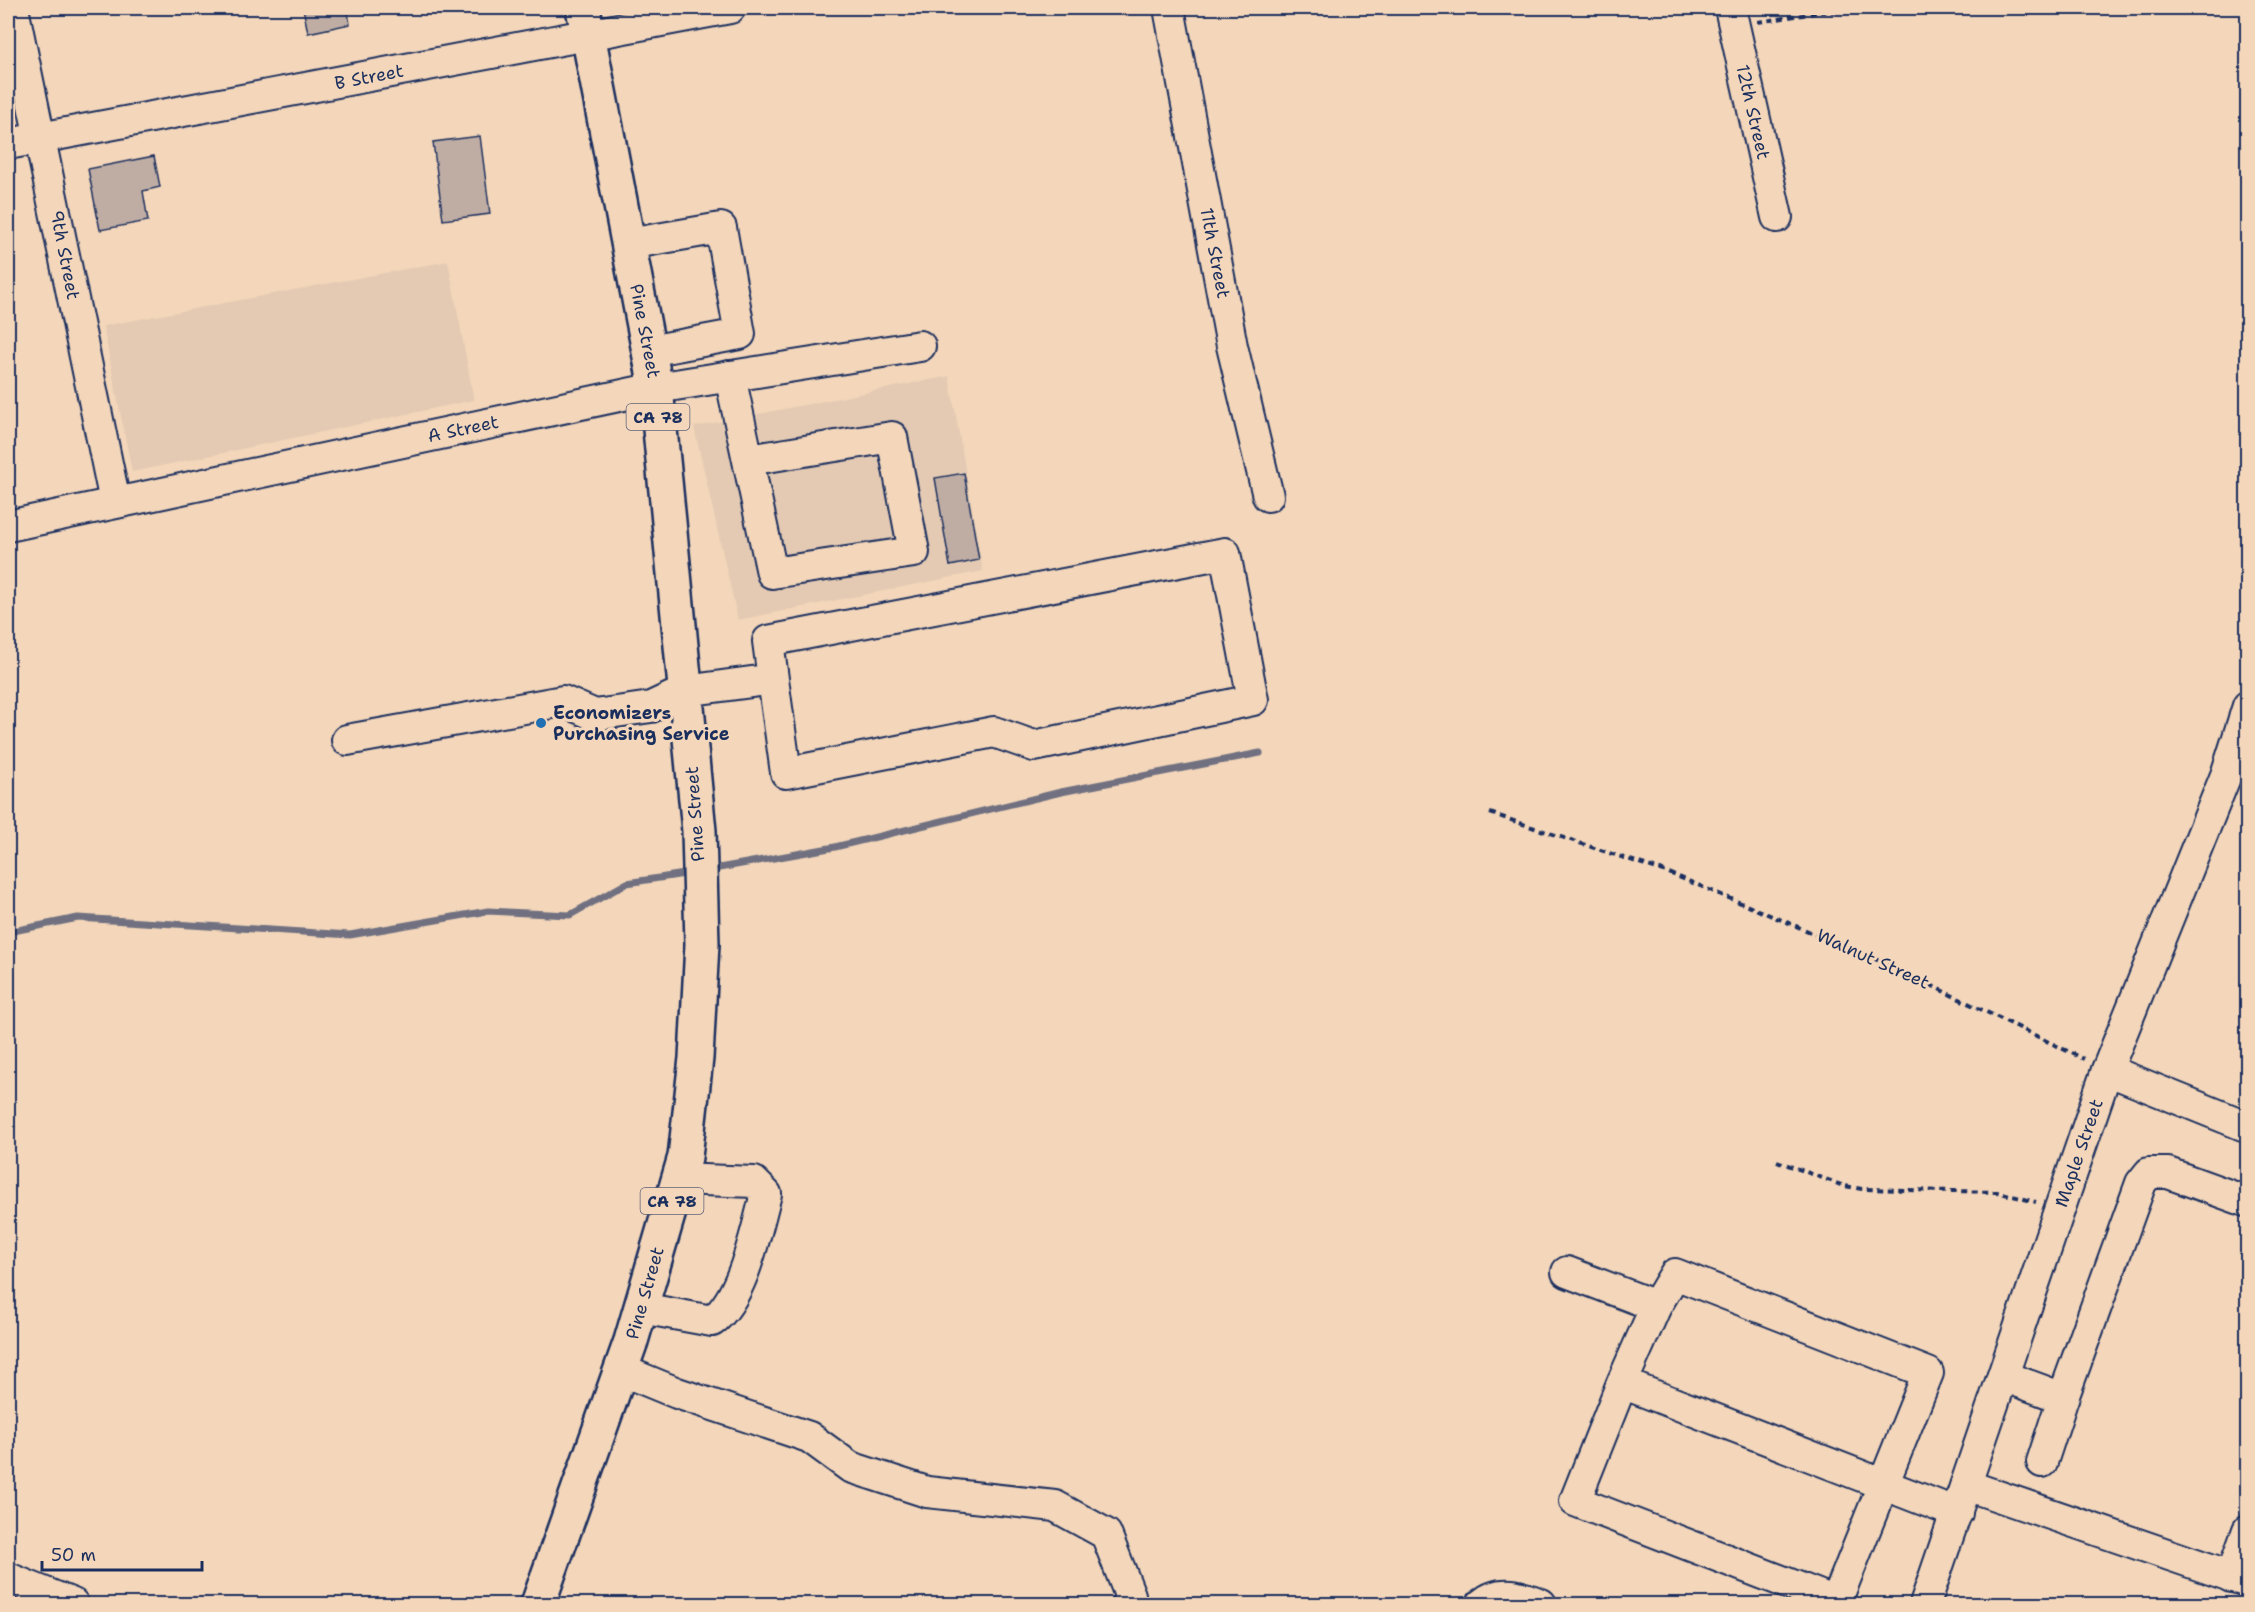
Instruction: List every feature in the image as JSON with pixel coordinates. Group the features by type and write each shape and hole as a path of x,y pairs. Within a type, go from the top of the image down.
{"main road":[{"name":"Pine Street","path":"538,1605 621,1370 685,1157 696,1058 702,944 699,831 656,388 586,22"}],"street":[{"name":"9th Street","path":"13,8 115,502"},
{"name":"B Street","path":"8,144 586,22 730,8"},
{"name":"11th Street","path":"1169,8 1232,346 1268,496"},
{"name":"12th Street","path":"1732,17 1777,217"},
{"path":"628,244 721,228 740,334 649,351"},
{"name":"A Street","path":"8,526 656,388 920,346"},
{"path":"730,376 772,573 914,552 892,437 748,460"},
{"path":"1225,553 1253,700 1034,746 994,732 786,773 773,679 768,642 1225,553"},
{"path":"346,740 563,700 595,715 640,709 651,707 685,691 773,679"},
{"name":"Maple Street","path":"1925,1605 2107,1070 2226,775 2247,706"},
{"path":"2107,1070 2247,1126"},
{"path":"2042,1462 2141,1183 2149,1173 2168,1173 2247,1202"},
{"path":"641,1308 712,1321 724,1311 747,1261 766,1194 754,1182 678,1179"},
{"path":"1567,1272 1656,1306"},
{"path":"1675,1274 1928,1373 1836,1602 1575,1501 1622,1383 1656,1306 1675,1274"},
{"path":"621,1370 677,1393 809,1437 850,1467 927,1492 1055,1506 1106,1534 1130,1594 1128,1605"},
{"path":"2003,1376 2063,1398"},
{"path":"1622,1383 1884,1485 1961,1499 2239,1579 2247,1530"},
{"path":"8,1578 65,1603"},
{"path":"1482,1605 1488,1599 1516,1594 1541,1605"}],"path":[{"path":"1732,17 1930,8"},
{"name":"Walnut Street","path":"1490,813 1669,873 1887,964 2107,1070"},
{"path":"1777,1161 1844,1186 1862,1189 1997,1192 2028,1199 2059,1211"}],"shaded area":[{"path":"448,261 474,400 132,472 103,326"},
{"path":"949,376 983,571 738,620 694,427"}],"building":[{"path":"303,8 347,8 350,24 308,33"},
{"path":"480,136 490,214 443,220 433,142"},
{"path":"154,156 160,187 143,191 148,221 100,230 88,169"},
{"path":"964,473 979,560 950,566 935,478"}],"waterway":[{"path":"708,870 835,847 1061,792 1260,753"},
{"path":"8,932 78,918 350,935 488,911 570,915 627,883 691,873"}],"place":[{"name":"Economizers Purchasing Service","path":"541,723"}]}
